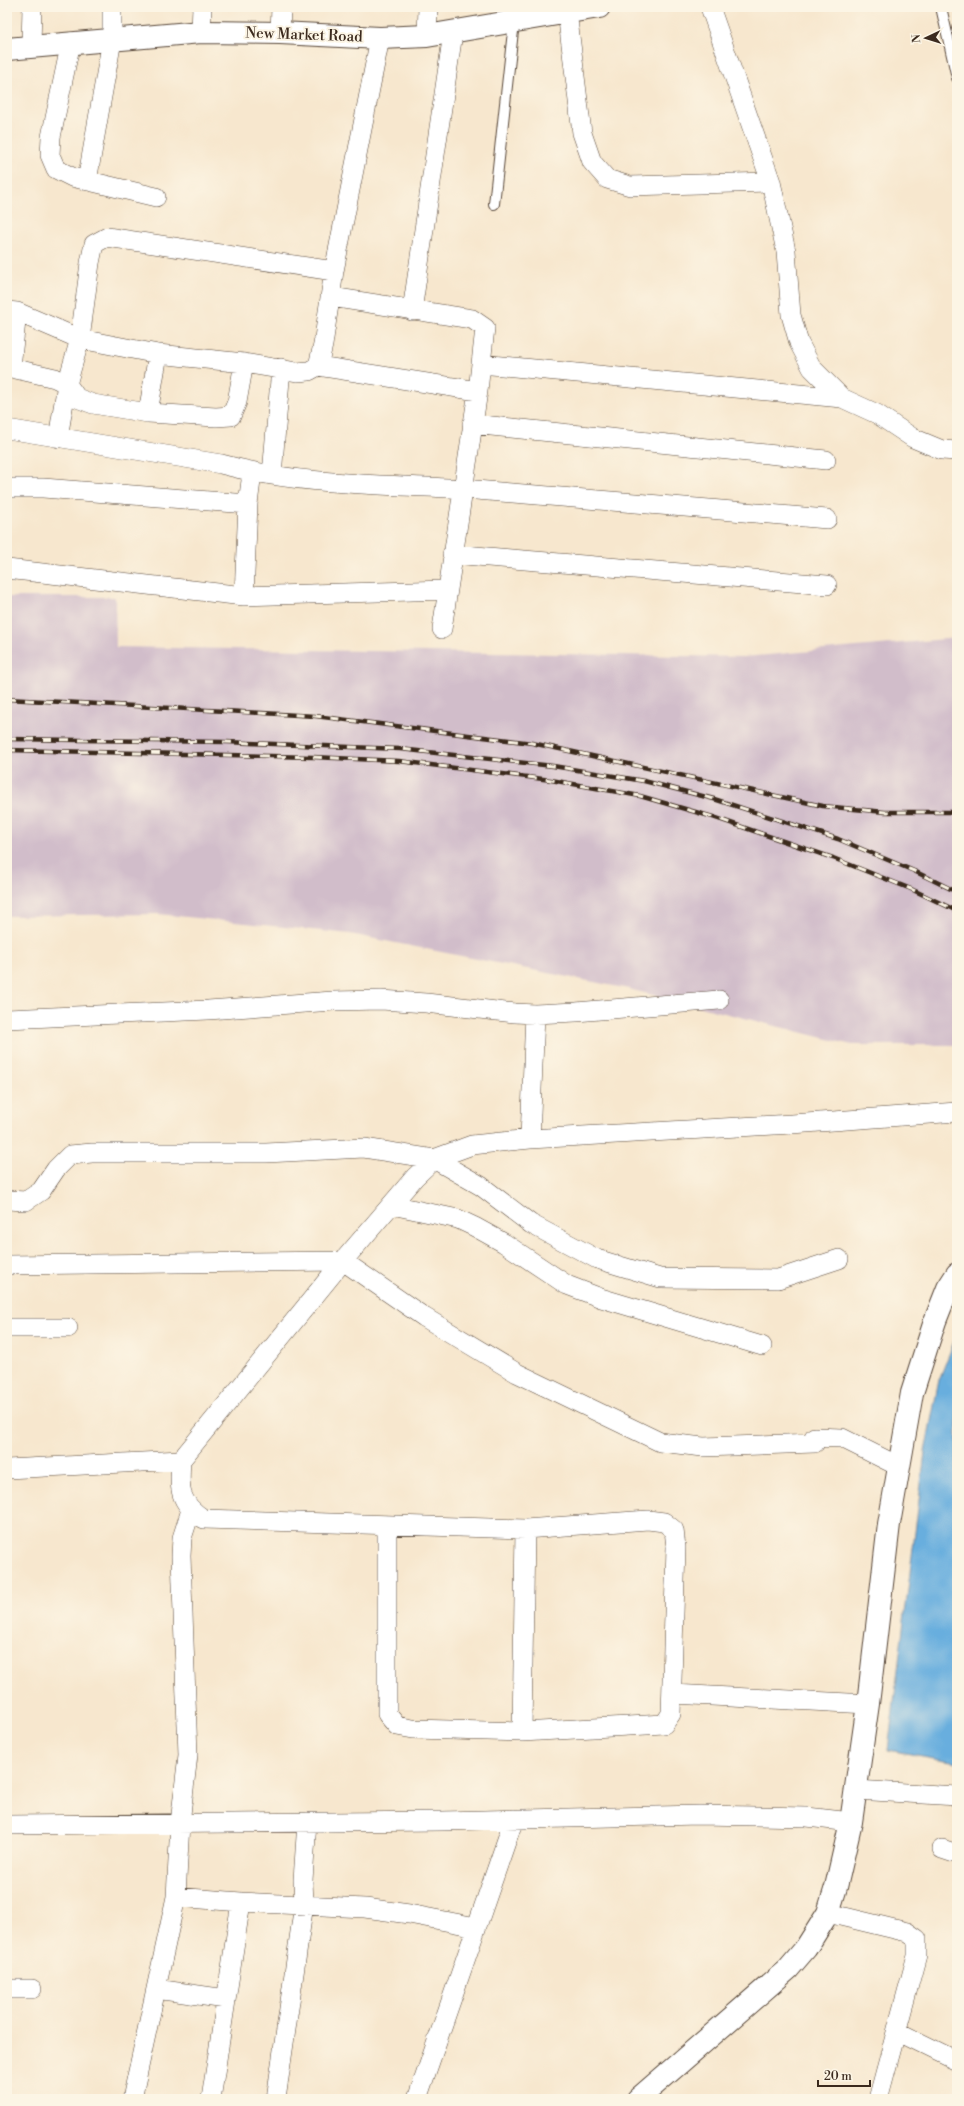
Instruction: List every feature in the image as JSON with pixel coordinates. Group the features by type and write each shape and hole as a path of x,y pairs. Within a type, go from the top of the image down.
{"main road":[{"name":"New Market Road","path":"7,49 71,42 201,32 280,33 380,38 428,36 514,22 557,11 599,7"},
{"path":"638,2099 788,1969 806,1948 828,1913 852,1822 868,1704 889,1524 912,1393 923,1357 948,1288 957,1274"}],"street":[{"path":"31,46 32,7"},
{"path":"87,181 112,40 112,7"},
{"path":"201,32 202,7"},
{"path":"280,33 282,7"},
{"path":"428,7 428,36"},
{"path":"710,7 771,182 786,251 791,315 799,344 812,368 842,398"},
{"path":"557,11 582,133 592,162 607,180 630,186 771,182"},
{"path":"412,311 453,33"},
{"path":"318,366 334,271 380,38"},
{"path":"71,42 51,137 50,155 56,169 72,177 156,197"},
{"path":"58,438 67,384 80,339 94,244 107,237 334,271"},
{"path":"330,297 412,311 472,319 479,322 485,328 478,391 452,554 442,629"},
{"path":"244,363 237,402 231,416 216,417 148,413 93,404 77,398 67,384 55,378 9,367 12,312 80,339 158,354 244,363 281,368 297,372 309,371 318,366 478,391"},
{"path":"148,413 158,354"},
{"path":"481,364 842,398 877,414 912,438 942,450 957,451"},
{"path":"272,475 281,368"},
{"path":"472,424 826,460"},
{"path":"7,429 221,464 252,473 319,482 463,489 827,519"},
{"path":"244,596 248,504 252,473"},
{"path":"7,488 43,488 248,504"},
{"path":"452,554 827,585"},
{"path":"7,569 244,596 448,590"},
{"path":"7,1019 381,1000 535,1014 719,1000"},
{"path":"530,1138 535,1014"},
{"path":"387,1526 387,1714 397,1726 413,1729 522,1732 664,1724 672,1714 676,1546 674,1530 664,1522 648,1520 525,1529 469,1526 387,1526 204,1519 191,1510 182,1495 180,1480 181,1460 343,1261 410,1184 434,1159 472,1146 530,1138 792,1124 957,1112"},
{"path":"7,1200 26,1201 41,1191 56,1169 70,1155 266,1153 364,1148 434,1159 480,1186 531,1224 597,1259 660,1278 778,1279 839,1259"},
{"path":"392,1205 458,1219 504,1243 567,1285 601,1298 762,1346"},
{"path":"7,1265 343,1261 424,1317 517,1373 660,1442 704,1447 842,1438 898,1466"},
{"path":"7,1328 68,1328"},
{"path":"7,1469 181,1460"},
{"path":"132,2099 176,1897 180,1823 188,1755 181,1556 182,1538 191,1510"},
{"path":"522,1732 525,1529"},
{"path":"673,1694 868,1704"},
{"path":"856,1790 957,1796"},
{"path":"7,1826 700,1815 807,1817 852,1822"},
{"path":"417,2099 514,1819"},
{"path":"276,2099 304,1904 303,1880 307,1822"},
{"path":"176,1897 241,1902 365,1908 409,1914 476,1927"},
{"path":"211,2099 241,1902"},
{"path":"828,1913 907,1932 917,1940 917,1955 898,2032 878,2099"},
{"path":"156,1988 226,1999"},
{"path":"7,1989 32,1989"},
{"path":"898,2032 957,2061"}],"lane":[{"path":"941,7 953,44 957,78"},
{"path":"494,204 514,22"}],"shaded area":[{"path":"7,597 115,597 116,647 744,657 957,638 957,1045 852,1045 629,989 350,934 158,914 7,916"}],"water":[{"path":"957,1334 957,1762 888,1750 925,1452 939,1380"}],"railway":[{"path":"7,699 315,716 532,743 823,806 885,812 957,812"},
{"path":"7,739 226,742 400,749 553,766 644,781 714,799 838,839 914,871 957,892"},
{"path":"7,750 313,757 399,761 551,780 640,796 713,817 833,858 911,889 957,911"}]}
